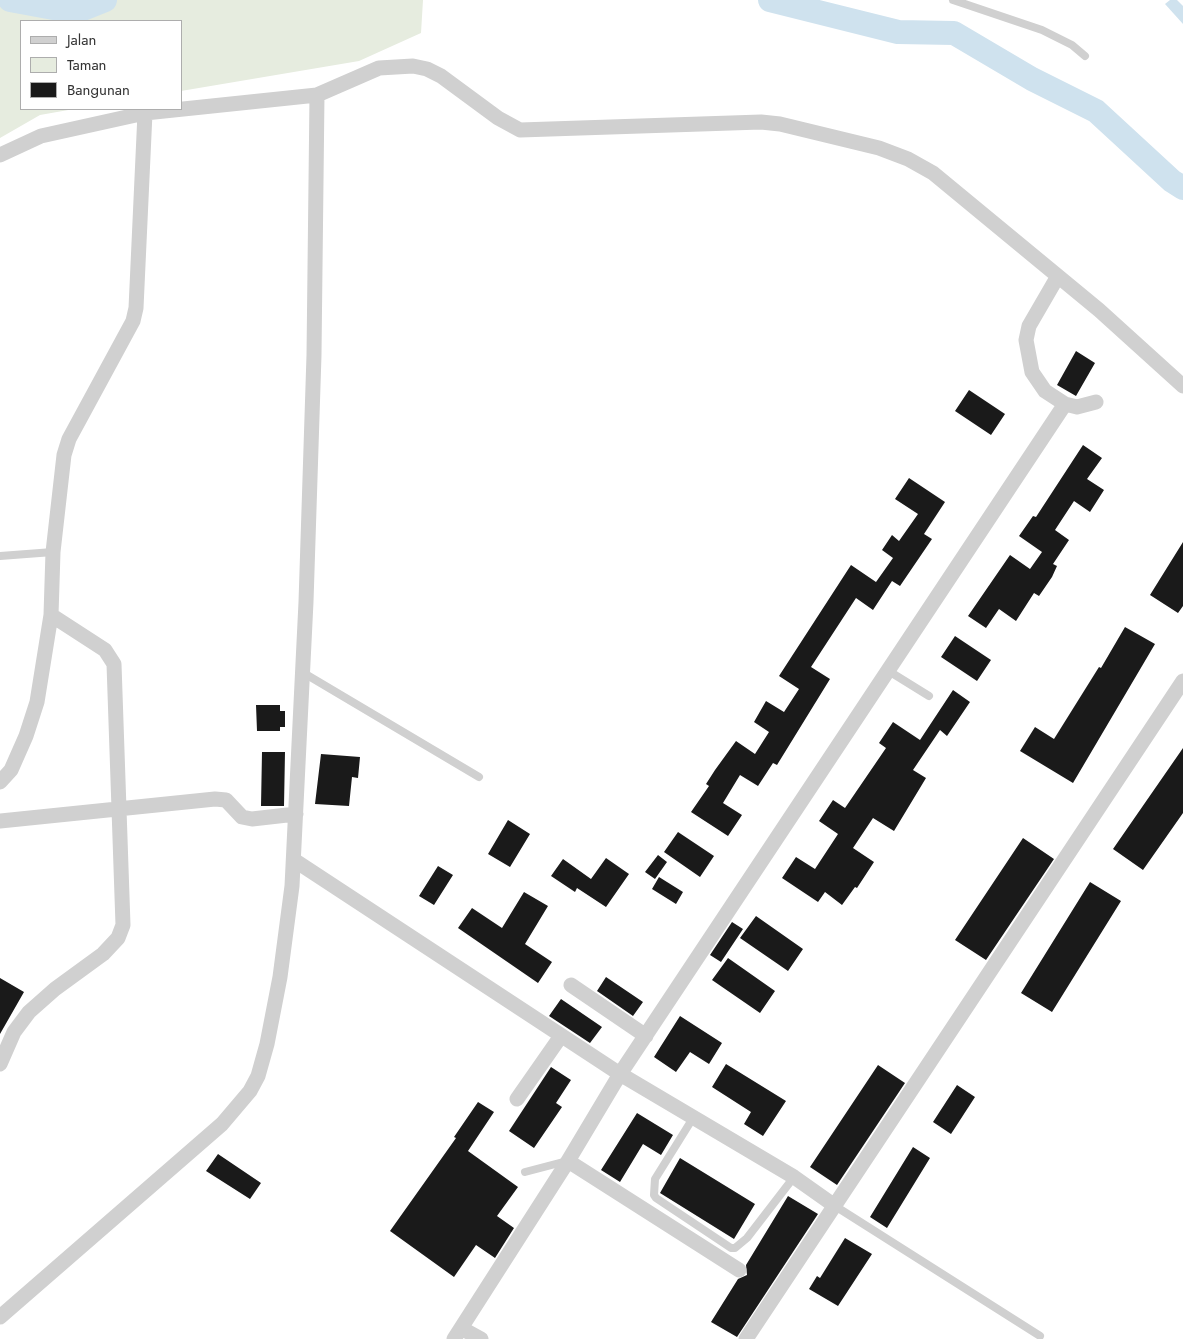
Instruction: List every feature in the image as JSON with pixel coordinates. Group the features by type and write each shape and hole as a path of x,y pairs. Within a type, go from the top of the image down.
{"street":[{"path":"182,109 316,95 379,68 413,66 427,69 441,76 498,118 520,130 761,122 780,124 846,138 908,159 933,173 1058,276 1183,386"},
{"path":"0,1318 222,1124 250,1091 258,1076 274,1014 294,860 314,355 316,95"},
{"path":"0,155 41,136 145,113 174,110"},
{"path":"0,782 11,770 26,736 37,702 51,615 53,552 62,466 69,439 133,320 136,308 145,113"},
{"path":"1058,276 1037,309 1029,326 1026,340 1032,372 1046,392 1065,404 1078,407 1096,402"},
{"path":"481,1339 458,1333 568,1161 620,1074 886,670 1065,404"},
{"path":"0,1064 14,1032 29,1012 55,989 103,954 121,933 123,925 114,664 105,650 51,615"},
{"path":"746,1339 1183,681"},
{"path":"0,821 215,799 226,800 242,816 252,819 296,814"},
{"path":"294,860 620,1074 794,1177 835,1206"},
{"path":"571,985 646,1036"},
{"path":"517,1099 561,1036"},
{"path":"568,1161 739,1270"}],"lane":[{"path":"953,0 1042,30 1072,45 1085,56"},
{"path":"0,556 53,552"},
{"path":"886,670 929,696"},
{"path":"302,672 479,777"},
{"path":"693,1118 655,1179 654,1194 656,1198 731,1248 735,1248 747,1238 794,1177"},
{"path":"525,1172 568,1161"},
{"path":"835,1206 1040,1336"}],"green space":[{"path":"0,0 423,0 421,33 359,61 182,91 182,20 20,20 20,110 68,110 40,115 0,138"}],"water":[{"path":"1170,0 1177,0 1183,6 1183,24 1165,4"}],"building":[{"path":"1076,351 1095,363 1076,396 1057,385"},
{"path":"969,390 1005,414 991,435 955,411"},
{"path":"1083,445 1102,458 1087,479 1104,490 1090,512 1074,501 1055,530 1069,540 1053,564 1057,566 1039,596 1034,593 1016,621 999,609 986,628 968,616 1010,555 1030,569 1042,552 1019,536 1033,516 1036,517"},
{"path":"909,478 945,502 924,534 932,539 900,586 892,581 873,610 856,598 811,667 830,679 777,765 773,763 758,786 740,775 723,803 742,815 728,836 691,812 709,786 706,784 736,741 755,754 769,732 754,722 766,701 784,712 799,689 779,676 851,565 876,582 893,558 882,550 892,535 899,541 918,514 895,499"},
{"path":"1183,542 1183,606 1178,613 1150,595"},
{"path":"1125,627 1155,644 1073,783 1020,751 1035,727 1054,739 1099,667 1101,668"},
{"path":"955,636 991,660 977,681 941,657"},
{"path":"953,690 970,702 947,736 940,730 913,770 926,778 894,831 873,818 853,848 874,862 857,888 855,887 842,905 825,892 818,902 782,878 796,857 815,869 838,834 819,821 833,800 845,808 886,748 879,743 893,722 920,740"},
{"path":"256,705 280,705 280,711 285,711 285,727 280,727 280,731 257,731"},
{"path":"1183,748 1183,813 1143,870 1113,849"},
{"path":"262,752 285,752 284,806 261,806"},
{"path":"321,754 360,757 358,778 352,777 349,806 315,804"},
{"path":"508,820 530,834 510,867 488,854"},
{"path":"678,832 714,856 700,877 664,852"},
{"path":"1023,838 1054,859 986,960 955,940"},
{"path":"658,855 667,862 655,879 645,872"},
{"path":"606,858 629,874 606,907 577,888 575,892 551,876 563,859 591,879"},
{"path":"438,866 453,875 434,905 419,896"},
{"path":"659,877 683,892 676,904 652,889"},
{"path":"1090,882 1121,901 1052,1012 1021,993"},
{"path":"524,892 548,906 525,944 552,962 538,983 458,928 472,908 502,928"},
{"path":"756,916 803,949 788,971 740,938"},
{"path":"732,922 743,929 721,962 710,955"},
{"path":"728,958 775,991 760,1013 712,980"},
{"path":"606,977 643,1002 633,1016 597,991"},
{"path":"0,978 24,992 0,1034"},
{"path":"561,999 602,1027 590,1043 549,1016"},
{"path":"680,1016 722,1043 709,1064 690,1052 676,1072 654,1057"},
{"path":"726,1064 786,1101 763,1136 744,1124 751,1112 712,1087"},
{"path":"878,1065 905,1083 837,1185 810,1167"},
{"path":"551,1067 571,1080 556,1103 562,1107 534,1148 509,1131"},
{"path":"957,1085 975,1097 951,1134 933,1122"},
{"path":"478,1102 494,1112 468,1151 518,1187 497,1216 514,1228 495,1258 476,1245 454,1277 390,1231 456,1138 454,1137"},
{"path":"637,1113 673,1135 661,1155 643,1144 620,1182 601,1170"},
{"path":"913,1147 930,1158 887,1228 870,1217"},
{"path":"218,1154 261,1183 250,1199 206,1171"},
{"path":"680,1158 755,1204 734,1239 660,1193"},
{"path":"788,1196 818,1214 737,1337 711,1322 738,1279 747,1275 746,1265"},
{"path":"845,1238 872,1254 838,1306 809,1289 817,1276 820,1278"}],"waterway":[{"path":"10,0 75,12 105,0"},
{"path":"770,0 898,32 954,33 1032,79 1096,111 1172,181 1183,188"}]}
